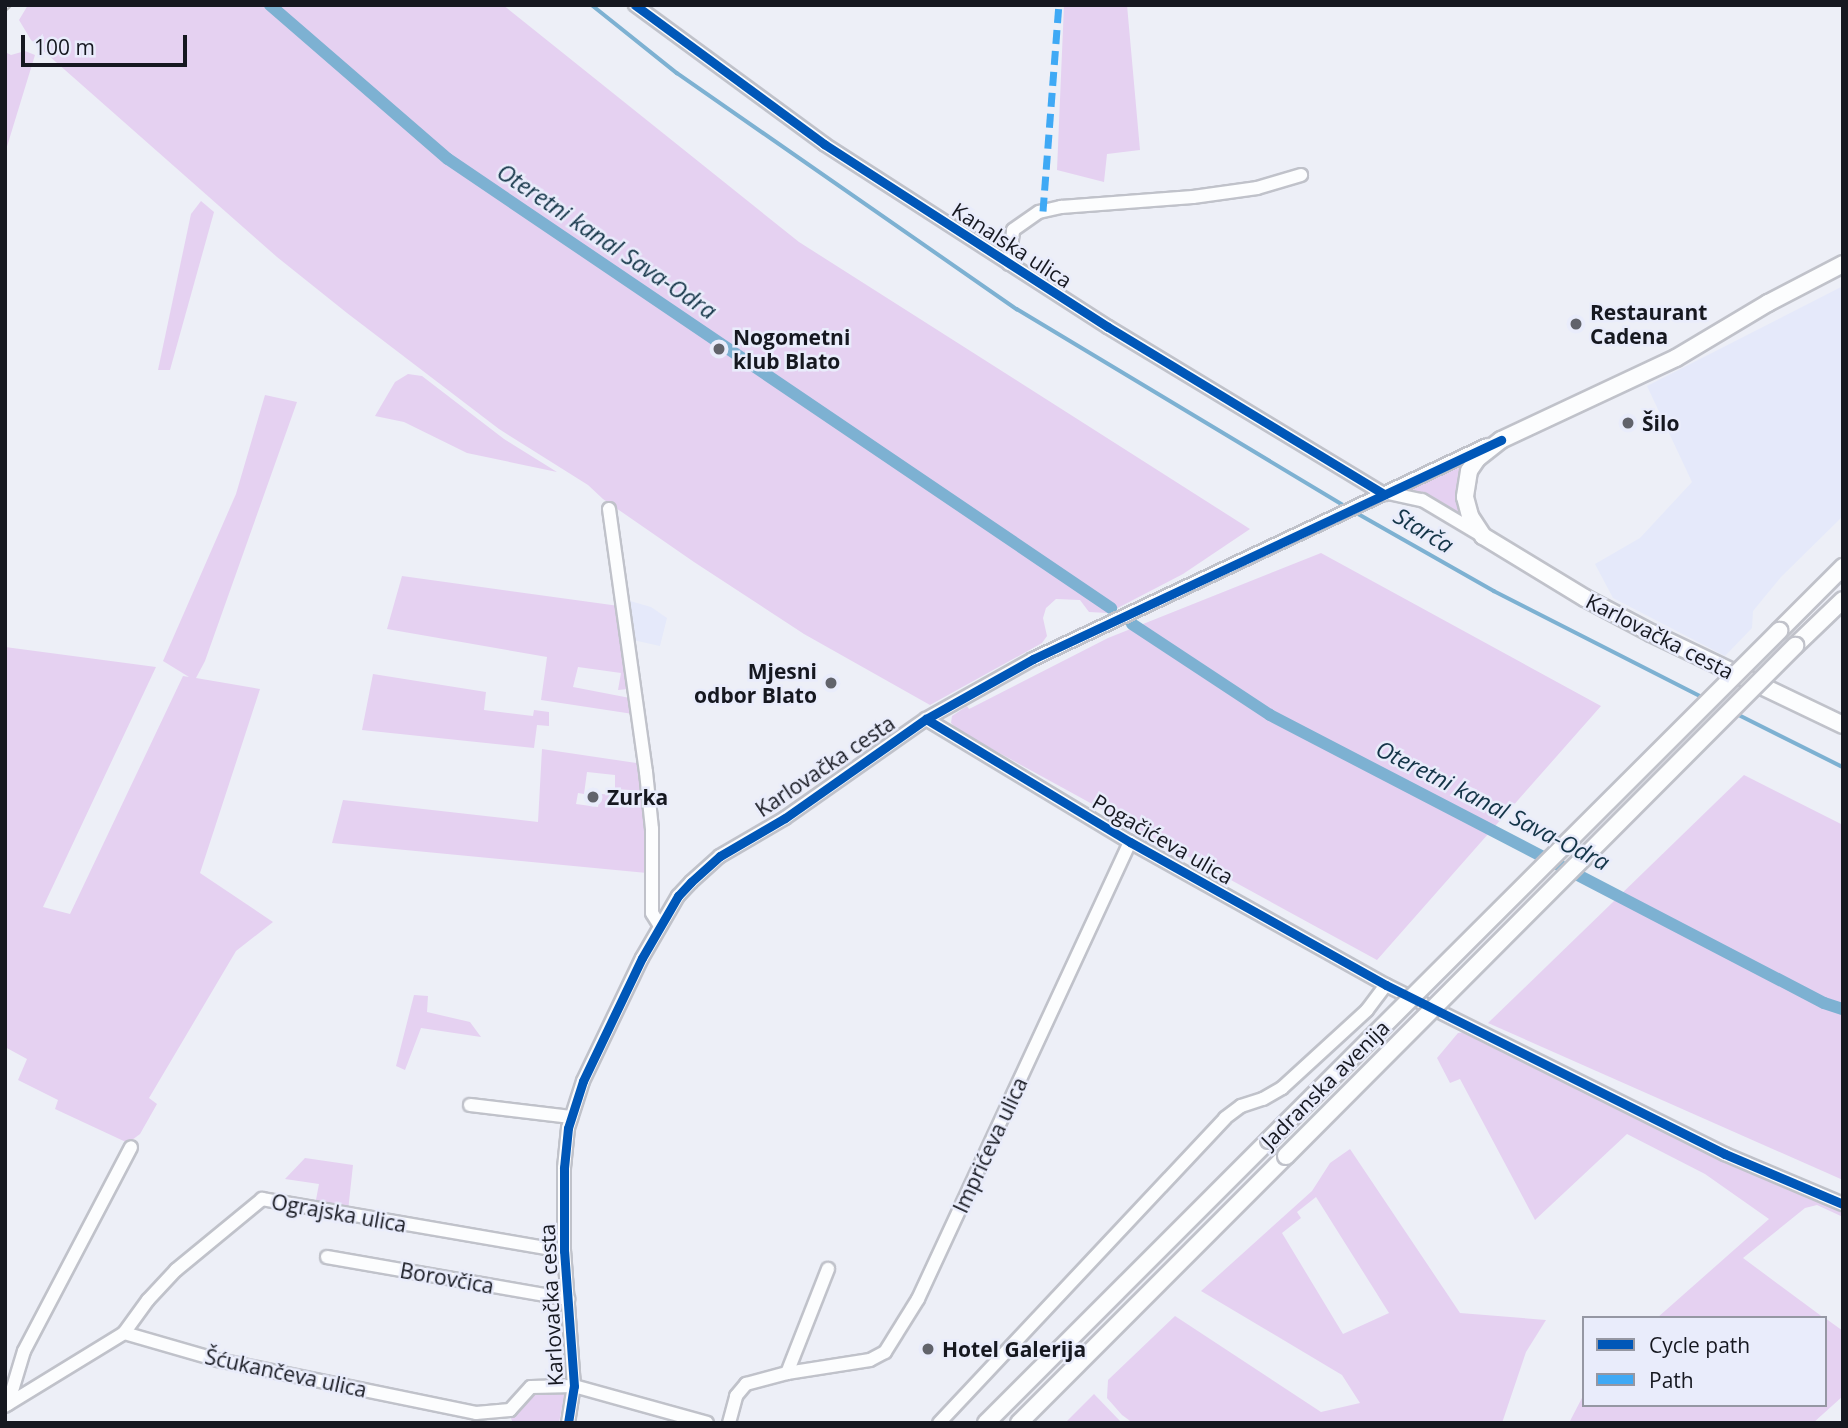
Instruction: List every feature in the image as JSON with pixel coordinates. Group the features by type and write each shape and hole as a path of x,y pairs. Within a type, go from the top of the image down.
{"main road":[{"name":"Karlovačka cesta","path":"1843,264 1768,303 1676,358 1501,440 1476,459 1465,483 1466,507 1483,536 1618,615 1843,725"},
{"name":"Jadranska avenija","path":"986,1423 1843,567"},
{"name":"Jadranska avenija","path":"1019,1423 1843,600"}],"street":[{"name":"Kanalska ulica","path":"635,5 824,144 1009,264 1384,494"},
{"path":"1009,264 1013,230 1039,212 1061,207 1193,197 1257,188 1301,175"},
{"name":"Karlovačka cesta","path":"568,1423 574,1386 564,1251 564,1167 571,1117 609,1024 660,926 678,896 705,867 785,818 926,719 1033,659 1501,440"},
{"name":"Karlovačka cesta","path":"1384,494 1403,494 1422,500 1483,536"},
{"path":"609,509 646,772 652,830 652,913 660,926"},
{"name":"Pogačićeva ulica","path":"926,719 1130,842 1386,985 1725,1154 1843,1204"},
{"name":"Imprićeva ulica","path":"729,1423 741,1389 746,1384 787,1373 870,1360 885,1352 918,1299 1130,842"},
{"path":"939,1423 1225,1118 1241,1106 1263,1099 1282,1088 1367,1010 1386,985"},
{"path":"470,1105 571,1117"},
{"path":"7,1405 24,1350 131,1147"},
{"name":"Ograjska ulica","path":"124,1333 148,1300 176,1270 262,1199 564,1251"},
{"name":"Borovčica","path":"327,1257 568,1299"},
{"path":"787,1373 828,1269"},
{"path":"7,1405 124,1333"},
{"name":"Šćukančeva ulica","path":"124,1333 218,1360 474,1418 506,1412 531,1387 574,1386"},
{"path":"574,1386 707,1423"}],"shaded area":[{"path":"28,5 503,5 799,242 1250,529 1183,574 1108,613 1089,612 1080,600 1056,599 1046,608 1043,618 1047,636 1042,643 930,705 804,634 694,562 603,499 588,485 499,429 347,313 277,257 31,40 19,20"},
{"path":"1064,5 1127,5 1140,150 1107,154 1104,182 1057,170"},
{"path":"25,51 35,55 5,153 5,52 11,55"},
{"path":"201,201 214,212 170,370 158,370 191,214"},
{"path":"1843,286 1843,516 1781,577 1753,611 1752,628 1725,656 1613,598 1595,564 1640,538 1692,482 1647,386"},
{"path":"408,374 422,376 504,439 557,472 467,453 404,422 375,416 395,382"},
{"path":"265,395 297,402 205,661 196,678 260,689 200,873 273,922 236,951 149,1098 157,1104 140,1134 128,1143 55,1109 58,1100 18,1080 27,1059 5,1047 5,647 156,667 43,907 70,914 183,676 189,677 163,661 236,494"},
{"path":"1463,463 1456,491 1459,514 1413,490 1412,486"},
{"path":"1321,553 1601,706 1377,960 959,731 951,723 952,716 967,706 969,709 1108,638"},
{"path":"402,576 619,606 628,689 618,690 621,673 578,667 573,687 630,698 633,714 541,700 547,657 387,629"},
{"path":"630,601 651,607 667,618 660,646 633,640"},
{"path":"373,674 486,692 484,710 533,716 534,710 549,712 549,726 537,725 534,748 362,730"},
{"path":"542,749 643,764 645,791 615,789 615,775 587,772 584,794 578,793 576,804 598,807 600,794 645,796 647,873 332,843 343,800 538,822"},
{"path":"1744,775 1843,825 1843,1180 1488,1023"},
{"path":"414,995 428,996 427,1012 470,1022 481,1037 421,1028 405,1070 396,1066"},
{"path":"1465,1032 1530,1066 1843,1210 1843,1217 1817,1205 1805,1208 1743,1258 1821,1316 1659,1316 1769,1219 1705,1174 1627,1134 1535,1220 1460,1079 1450,1083 1437,1058 1458,1033"},
{"path":"1350,1149 1460,1313 1546,1320 1526,1352 1502,1423 1133,1423 1122,1415 1107,1398 1108,1380 1175,1316 1321,1412 1360,1403 1342,1375 1201,1291 1312,1191 1330,1163","holes":["1316,1197 1389,1313 1343,1334 1282,1233 1301,1218 1297,1212"]},
{"path":"305,1158 353,1165 348,1211 315,1205 319,1184 285,1179"},
{"path":"1827,1319 1843,1331 1843,1396 1813,1423 1569,1423 1582,1398 1582,1407 1827,1407"},
{"path":"565,1391 559,1423 513,1423 509,1414 532,1392"},
{"path":"1094,1394 1122,1423 1065,1423"}],"waterway":[{"name":"Oteretni kanal Sava-Odra","path":"270,5 448,159 1111,608"},
{"name":"Starča","path":"592,5 677,73 1017,309 1348,508"},
{"name":"Starča","path":"1355,512 1494,591 1706,699"},
{"name":"Oteretni kanal Sava-Odra","path":"1132,624 1270,715 1824,1003 1843,1009"},
{"name":"Starča","path":"1735,713 1843,767"}],"railway":[{"path":"5,9 9,5"}],"marked path":[{"path":"1043,211 1059,5"}],"cycle path":[{"path":"635,5 824,144 1108,327 1384,494"},
{"path":"568,1423 574,1386 564,1251 564,1168 568,1128 583,1081 642,958 678,896 691,882 720,856 785,818 926,719 1033,659 1501,440"},
{"path":"926,719 1130,842 1386,985 1725,1154 1843,1204"}],"place":[{"name":"Restaurant Cadena","path":"1576,324"},
{"name":"Nogometni klub Blato","path":"719,349"},
{"name":"Šilo","path":"1628,423"},
{"name":"Mjesni odbor Blato","path":"831,683"},
{"name":"Zurka","path":"593,797"},
{"name":"Hotel Galerija","path":"928,1349"}]}
